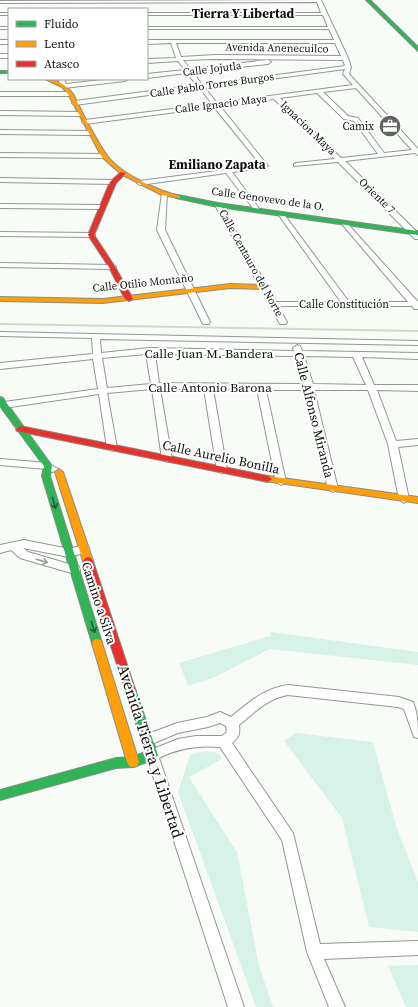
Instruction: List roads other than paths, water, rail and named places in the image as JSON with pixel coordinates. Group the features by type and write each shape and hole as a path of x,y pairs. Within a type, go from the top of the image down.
{"street":[{"path":"368,0 418,50"},
{"path":"154,1 162,42"},
{"path":"184,1 194,42"},
{"path":"214,1 228,42"},
{"path":"245,1 261,41"},
{"path":"276,1 294,41"},
{"path":"0,2 319,1 346,62 346,74 417,152"},
{"path":"148,14 324,14"},
{"path":"148,28 331,28"},
{"path":"148,42 337,41"},
{"path":"140,182 265,166 188,72 179,59 173,42"},
{"name":"Avenida Anenecuilco","path":"148,61 206,57 346,62"},
{"name":"Avenida Anenecuilco","path":"206,57 253,62"},
{"name":"Avenida Anenecuilco","path":"277,61 346,62"},
{"name":"Calle Jojutla","path":"148,76 188,72 253,62 277,61"},
{"name":"Calle Pablo Torres Burgos","path":"75,103 201,87 346,62"},
{"path":"62,82 104,80"},
{"name":"Calle Genovevo de la O.","path":"62,82 104,156 123,173 164,194 218,205 344,222 417,234"},
{"name":"Calle Ignacio Maya","path":"0,113 83,118 215,104 357,86"},
{"path":"318,91 346,118 356,119 382,155"},
{"path":"0,94 70,94"},
{"name":"Ignacion Maya","path":"276,96 340,160"},
{"path":"0,132 90,133"},
{"path":"296,165 417,152"},
{"path":"0,155 104,156"},
{"name":"Oriente 7","path":"340,160 417,234"},
{"path":"228,171 257,210"},
{"path":"91,235 113,182 123,173"},
{"path":"0,180 113,182"},
{"path":"164,194 161,230 206,322"},
{"name":"Calle Centauro del Norte","path":"218,205 265,287 283,322"},
{"path":"0,206 102,207"},
{"path":"281,214 347,304"},
{"path":"344,222 416,306"},
{"path":"0,234 91,235"},
{"path":"91,235 112,267 129,299"},
{"path":"0,265 112,267"},
{"name":"Calle Otilio Montaño","path":"0,299 103,301 230,286 265,287"},
{"name":"Calle Constitución","path":"273,304 416,306"},
{"path":"0,334 418,344"},
{"path":"96,336 96,356 112,448"},
{"name":"Calle Alfonso Miranda","path":"295,341 309,387 333,489"},
{"path":"150,351 167,459"},
{"name":"Calle Juan M. Bandera","path":"0,366 150,351 418,356"},
{"path":"356,354 371,387 393,444 404,499"},
{"name":"Calle Antonio Barona","path":"2,403 102,390 156,386 418,388"},
{"path":"208,386 222,470"},
{"path":"261,386 281,482"},
{"path":"2,403 48,466"},
{"name":"Calle Aurelio Bonilla","path":"20,429 281,482 418,500"},
{"path":"393,444 418,442"},
{"path":"0,462 48,466 59,472"},
{"name":"Camino a Silva","path":"48,466 46,476 74,570 101,653 138,745"},
{"name":"Avenida Tierra y Libertad","path":"59,472 118,649 138,745 152,754 236,1007"},
{"path":"0,549 24,544 69,553 84,549"},
{"path":"13,546 24,556 74,570"},
{"path":"81,589 96,584"},
{"path":"101,653 118,649"},
{"path":"232,722 269,695 279,691 288,690 399,702 408,706 418,733"},
{"path":"116,763 138,745 177,728 208,722 220,717 232,722"},
{"path":"208,722 205,731 210,740"},
{"path":"0,795 116,763 134,762 165,748 184,743 210,740 224,742 234,734 232,722"},
{"path":"224,742 288,838 314,952 337,1007"},
{"path":"134,762 138,745"},
{"path":"314,952 418,948"}],"railway":[{"path":"0,324 418,331"}],"place":[{"name":"Camix","path":"390,126"}],"district":[{"name":"Tierra Y Libertad","path":"243,13"},
{"name":"Emiliano Zapata","path":"217,164"}]}
